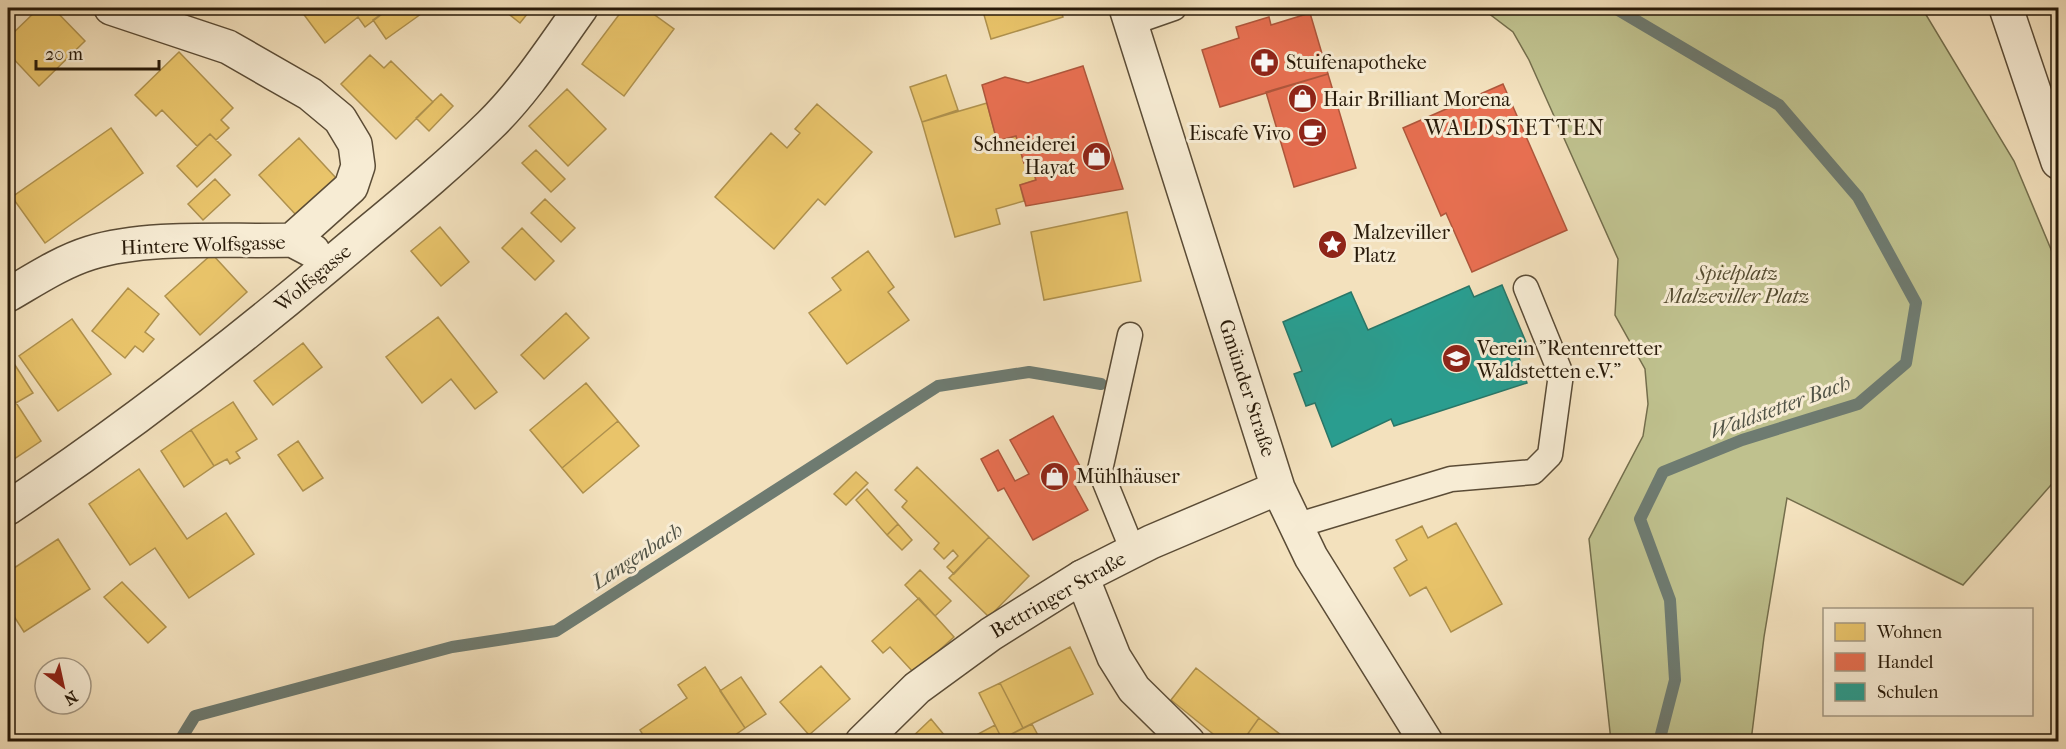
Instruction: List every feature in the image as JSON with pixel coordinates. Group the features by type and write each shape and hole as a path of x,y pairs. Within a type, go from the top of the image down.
{"street":[{"path":"111,8 228,47 310,94 340,119 355,144 358,166 351,188 292,240"},
{"name":"Wolfsgasse","path":"8,508 94,450 184,382 333,261 491,124 547,56 581,8"},
{"path":"2006,8 2058,162"},
{"name":"Gmünder Straße","path":"1129,15 1278,488 1295,526 1369,652 1426,741"},
{"name":"Hintere Wolfsgasse","path":"8,295 51,270 89,254 129,243 292,240 333,261"},
{"name":"Bettringer Straße","path":"862,741 917,688 991,634 1082,577 1133,551 1278,488"},
{"path":"1082,577 1114,657 1134,689 1188,741"}],"lane":[{"path":"1129,15 1174,8"},
{"path":"1295,526 1451,479 1533,472 1550,455 1561,374 1526,288"},
{"path":"1130,335 1100,470 1133,551"}],"green space":[{"name":"Spielplatz Malzeviller Platz","path":"1446,8 1922,8 2014,161 2058,266 2058,477 1963,585 1787,498 1764,637 1751,741 1611,741 1589,539 1643,436 1648,404 1645,369 1615,315 1618,259 1529,60 1513,32 1488,13"}],"building: Wohnen":[{"path":"39,8 53,8 85,41 39,86 8,53 8,38"},
{"path":"299,8 390,8 365,27 358,17 325,43"},
{"path":"390,8 428,9 386,39 373,20"},
{"path":"501,8 532,8 520,23"},
{"path":"624,8 645,8 674,29 624,96 582,64"},
{"path":"982,8 1060,8 1063,17 991,39"},
{"path":"179,52 233,108 221,120 229,128 216,140 210,134 197,146 162,110 156,116 135,95"},
{"path":"370,55 384,68 391,61 433,102 396,139 341,84"},
{"path":"946,75 958,110 922,122 910,87"},
{"path":"567,89 606,129 568,166 529,126"},
{"path":"441,94 453,106 429,131 416,118"},
{"path":"987,103 997,141 1016,136 1024,163 1030,161 1036,180 1020,185 1024,201 996,209 1000,224 955,237 922,122"},
{"path":"817,104 872,152 825,205 818,199 774,249 715,197 771,133 787,148 800,133 795,129"},
{"path":"111,128 143,173 45,243 12,197"},
{"path":"210,134 231,155 197,187 177,166"},
{"path":"299,138 336,178 296,215 259,175"},
{"path":"536,150 565,179 551,192 522,163"},
{"path":"215,179 230,195 203,220 188,204"},
{"path":"545,199 575,228 561,242 531,213"},
{"path":"1127,212 1141,281 1044,300 1031,232"},
{"path":"440,227 469,262 441,286 411,251"},
{"path":"522,228 554,261 535,280 502,248"},
{"path":"868,251 894,287 888,292 909,320 847,364 809,313 841,290 832,278"},
{"path":"212,254 247,292 200,335 165,296"},
{"path":"128,288 159,314 145,332 154,339 143,352 135,346 125,358 92,331"},
{"path":"566,313 589,338 544,379 521,355"},
{"path":"438,317 497,392 475,409 451,379 422,403 386,357"},
{"path":"72,319 111,374 58,411 19,356"},
{"path":"303,343 322,367 273,405 254,381"},
{"path":"13,362 33,393 16,403 8,389 8,365"},
{"path":"586,383 618,421 562,468 530,430"},
{"path":"11,395 41,441 8,463 8,398"},
{"path":"233,402 257,439 236,452 240,458 230,464 227,459 214,466 191,430"},
{"path":"618,421 639,446 583,493 562,468"},
{"path":"191,430 214,466 184,487 161,451"},
{"path":"298,441 323,478 303,491 278,455"},
{"path":"917,467 989,537 954,574 947,567 958,556 953,550 944,559 934,549 939,543 902,507 907,501 895,490"},
{"path":"139,469 187,539 226,513 254,554 189,598 155,548 130,565 89,504"},
{"path":"856,472 868,483 846,505 834,494"},
{"path":"867,489 898,524 887,535 856,500"},
{"path":"1456,523 1502,604 1451,632 1426,587 1410,596 1394,568 1407,560 1396,540 1422,526 1428,538"},
{"path":"898,524 912,540 902,550 887,535"},
{"path":"989,537 1029,576 989,617 949,578"},
{"path":"58,539 90,589 24,632 8,607 8,572"},
{"path":"920,570 951,601 935,616 905,585"},
{"path":"122,582 166,627 148,643 104,597"},
{"path":"919,598 954,637 914,673 890,647 883,653 872,641"},
{"path":"1070,647 1093,694 1023,728 1000,683"},
{"path":"821,666 850,699 809,735 780,702"},
{"path":"705,667 745,728 725,742 647,742 640,730 687,698 678,685"},
{"path":"1196,668 1259,718 1242,742 1223,742 1171,700"},
{"path":"741,677 766,714 745,728 720,691"},
{"path":"1000,683 1023,728 1002,739 979,693"},
{"path":"1259,718 1290,742 1242,742"},
{"path":"931,719 950,742 907,742"},
{"path":"1032,724 1040,739 1036,742 982,742 978,734 995,725 1002,739"}],"building: Handel":[{"name":"Stuifenapotheke","path":"1310,13 1328,74 1220,107 1202,50 1239,38 1236,27 1269,17 1271,25"},
{"path":"1083,66 1123,189 1026,206 1020,185 1036,180 1030,161 1024,163 1016,136 997,141 982,85 1005,77 1028,83"},
{"name":"Eiscafe Vivo","path":"1328,74 1356,168 1294,187 1266,92"},
{"path":"1503,84 1567,230 1472,272 1446,213 1441,216 1403,128"},
{"name":"Mühlhäuser","path":"1053,416 1087,479 1075,486 1088,510 1033,540 1004,488 998,491 981,459 998,450 1015,481 1029,474 1010,440"}],"building: Schulen":[{"path":"1502,285 1528,347 1517,351 1527,383 1394,426 1391,419 1332,447 1315,403 1306,406 1294,374 1302,371 1283,322 1351,292 1368,330 1469,286 1474,297"}],"waterway":[{"name":"Waldstetter Bach","path":"1615,8 1779,105 1858,197 1916,303 1906,363 1858,404 1742,440 1663,472 1640,519 1670,600 1675,680 1659,742"},
{"name":"Langenbach","path":"179,742 195,716 452,647 556,631 938,386 1029,372 1101,384"}],"place":[{"name":"Stuifenapotheke","path":"1265,62"},
{"name":"Hair Brilliant Morena","path":"1302,99"},
{"name":"Eiscafe Vivo","path":"1312,133"},
{"name":"Schneiderei Hayat","path":"1097,156"},
{"name":"Malzeviller Platz","path":"1332,244"},
{"name":"Verein \"Rentenretter Waldstetten e.V.\"","path":"1456,359"},
{"name":"Mühlhäuser","path":"1055,476"}],"district":[{"name":"WALDSTETTEN","path":"1515,128"}]}
